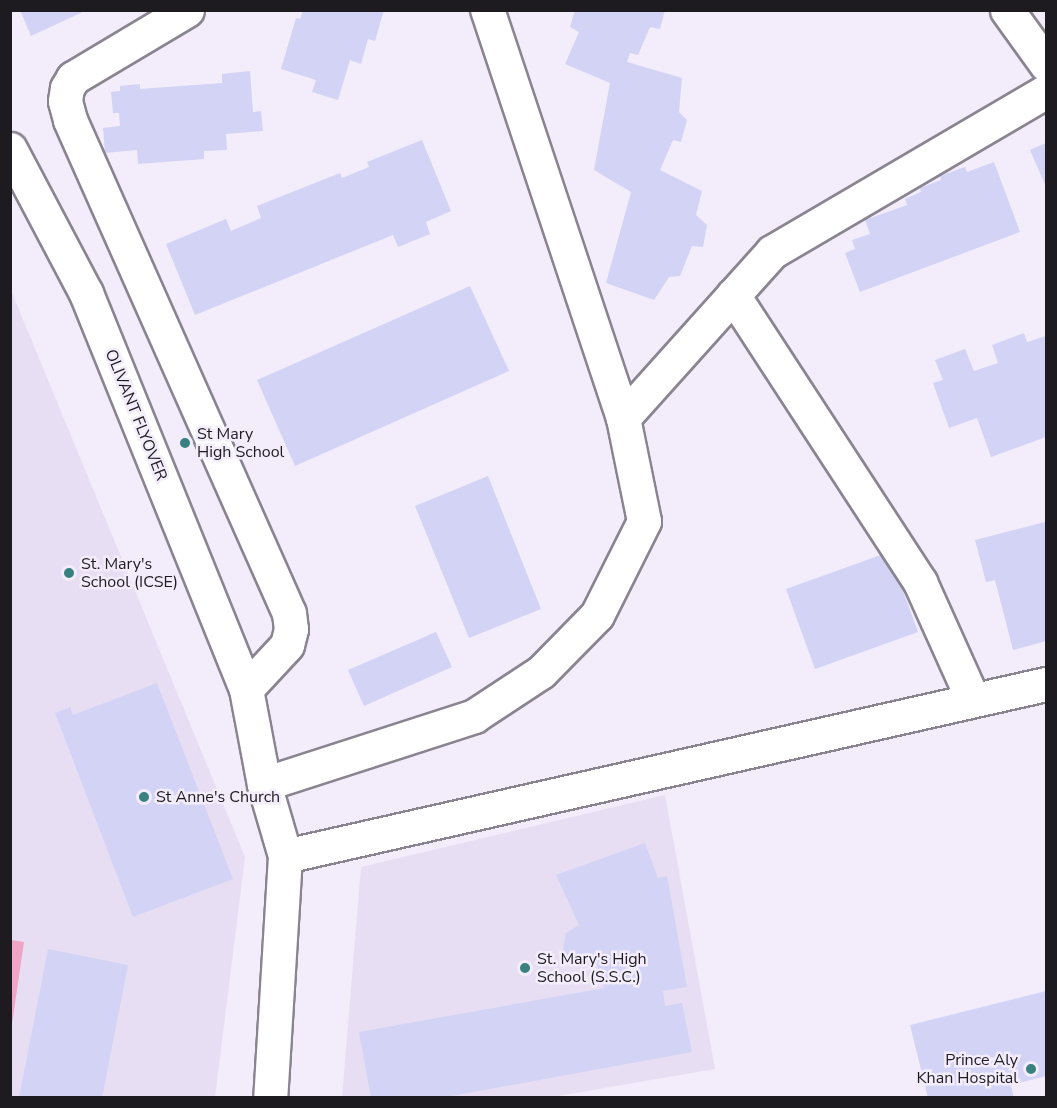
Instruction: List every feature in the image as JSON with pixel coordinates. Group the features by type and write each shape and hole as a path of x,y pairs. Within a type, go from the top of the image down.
{"street":[{"path":"187,10 74,78 67,88 65,101 70,120 289,613 291,629 287,645 246,689"},
{"path":"264,784 474,716 541,672 597,615 644,521 623,418 487,10"},
{"path":"1007,10 1043,53"},
{"path":"623,418 772,252 1047,91"},
{"name":"OLIVANT FLYOVER","path":"10,149 86,292 246,689 264,784 285,856 270,1098"},
{"path":"733,295 920,582 973,700"},
{"path":"285,856 1047,684"}],"shaded area":[{"name":"St. Mary's School (ICSE)","path":"10,288 245,857 215,1097 11,1097"},
{"name":"St. Mary's High School (S.S.C.)","path":"665,795 715,1069 552,1097 342,1098 361,867"},
{"path":"10,940 24,942 11,1031"}],"building":[{"path":"20,10 87,10 31,36"},
{"path":"303,10 384,10 375,41 368,39 361,64 350,60 338,100 312,92 316,80 281,69 296,18 300,19"},
{"path":"575,10 665,10 660,29 650,27 638,55 630,53 627,62 682,78 679,112 687,120 681,142 673,140 660,170 702,191 696,215 707,225 703,247 692,246 680,276 669,277 654,300 606,283 631,192 594,170 610,83 565,64 579,32 570,27"},
{"path":"250,71 253,112 261,111 263,131 226,134 227,150 204,151 204,159 138,164 137,150 105,153 103,128 120,126 119,113 113,113 111,92 120,91 120,86 140,84 140,89 222,83 222,74"},
{"path":"422,140 451,211 426,222 430,234 398,247 393,235 195,315 166,244 226,219 231,231 261,218 257,206 340,173 342,178 369,167 367,162"},
{"path":"1046,143 1046,187 1030,150"},
{"path":"994,162 1020,232 860,292 845,253 855,249 852,240 870,234 865,220 907,205 905,199 921,192 920,188 941,180 940,176 965,167 967,172"},
{"path":"470,286 509,371 295,466 257,380"},
{"path":"1024,333 1027,342 1046,336 1046,437 991,457 977,418 949,428 933,383 943,380 935,360 965,349 974,371 998,363 992,345"},
{"path":"488,476 541,609 469,638 415,506"},
{"path":"1045,522 1046,641 1013,650 995,580 986,582 975,540"},
{"path":"889,552 918,632 815,669 786,589"},
{"path":"436,632 452,667 364,706 348,670"},
{"name":"St Anne's Church","path":"157,683 233,879 133,917 55,713 70,707 73,715"},
{"path":"645,843 658,878 667,876 687,987 663,991 665,1006 682,1003 692,1052 441,1098 371,1098 359,1032 604,988 594,956 580,962 562,954 566,933 579,925 556,875"},
{"path":"48,949 128,965 102,1098 19,1098"},
{"path":"1046,991 1046,1076 1011,1085 1014,1098 928,1098 910,1025"}],"place":[{"name":"St Mary High School","path":"185,443"},
{"name":"St. Mary's School (ICSE)","path":"69,573"},
{"name":"St Anne's Church","path":"144,797"},
{"name":"St. Mary's High School (S.S.C.)","path":"525,968"},
{"name":"Prince Aly Khan Hospital","path":"1031,1069"}]}
